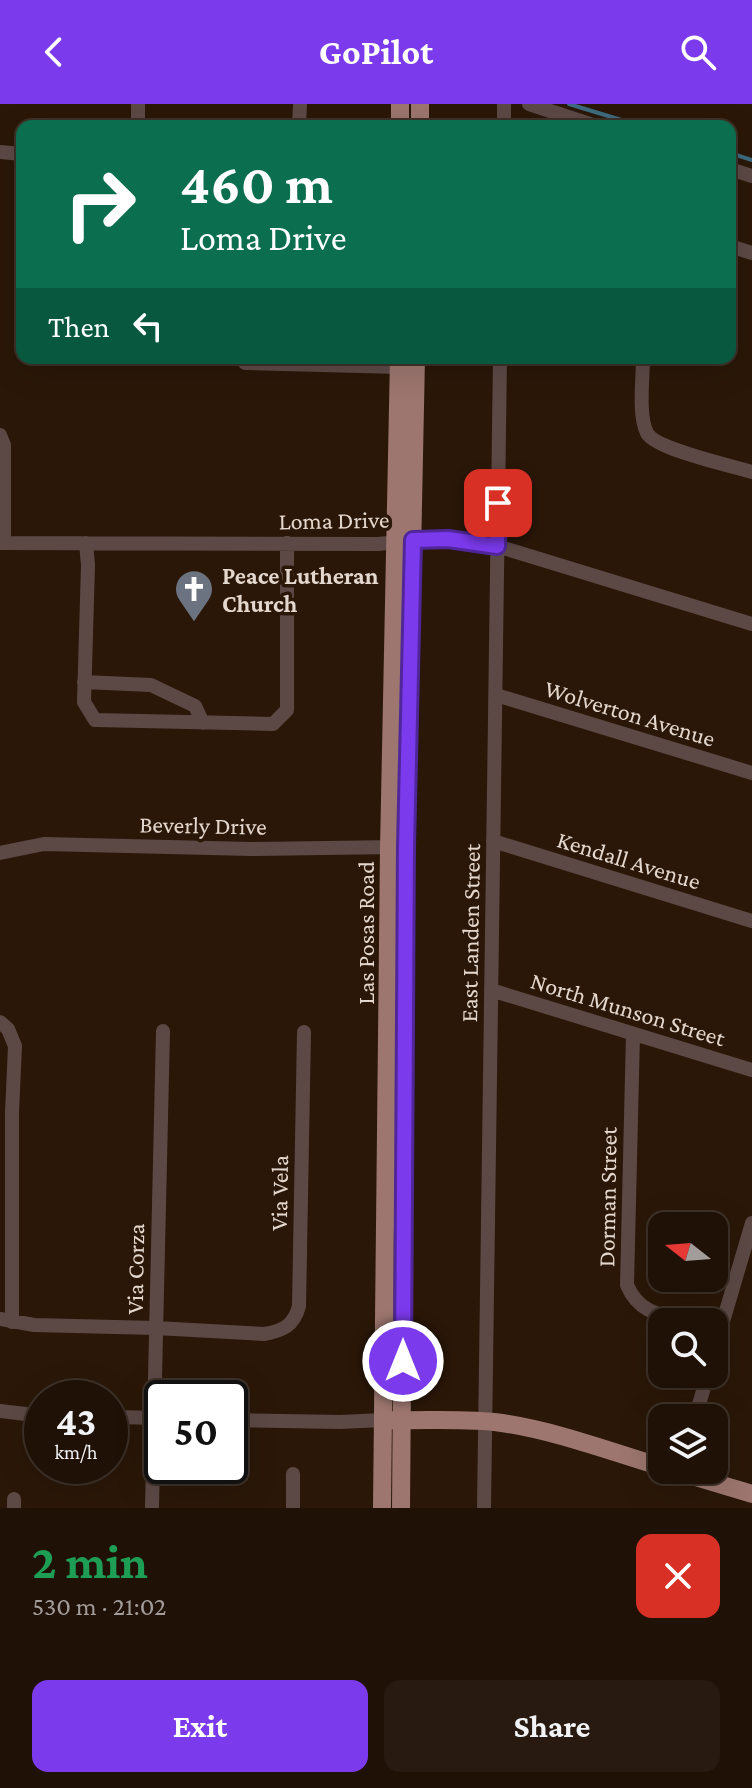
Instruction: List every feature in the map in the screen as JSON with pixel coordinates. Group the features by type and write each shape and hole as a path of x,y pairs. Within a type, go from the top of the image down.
{"main road":[{"name":"Las Posas Road","path":"399,364 404,541"},
{"name":"Las Posas Road","path":"401,1508 393,1420 398,848 404,541 416,364"},
{"name":"Las Posas Road","path":"382,1508 393,1420"},
{"path":"393,1420 485,1421 543,1431 648,1462"},
{"path":"719,1484 752,1494"}],"street":[{"path":"529,104 578,120"},
{"name":"East Landen Street","path":"484,1508 500,364"},
{"path":"643,364 643,414 649,438 671,448 752,472"},
{"path":"0,435 4,445 2,543"},
{"name":"Loma Drive","path":"2,543 378,544 448,539 497,546 752,624"},
{"path":"86,543 84,702 95,720 273,724 287,710 287,543"},
{"path":"84,682 151,685 195,706 203,723"},
{"name":"Wolverton Avenue","path":"496,695 752,773"},
{"name":"Kendall Avenue","path":"493,841 752,921"},
{"name":"Beverly Drive","path":"0,853 44,844 251,849 398,848"},
{"name":"North Munson Street","path":"491,990 752,1070"},
{"path":"4,1025 15,1046 7,1160 6,1321 34,1325 156,1328"},
{"name":"Via Corza","path":"157,1380 163,1031"},
{"name":"Via Vela","path":"156,1328 264,1334 288,1327 297,1315 304,1032"},
{"name":"Dorman Street","path":"633,1034 627,1285 632,1296 648,1310"},
{"path":"724,1308 752,1223"},
{"path":"0,1411 24,1414"},
{"path":"248,1420 393,1420"},
{"path":"293,1474 293,1508"},
{"name":"Via Corza","path":"152,1508 154,1484"}],"waterway":[{"path":"569,104 621,120"},
{"path":"736,155 752,160"}],"place":[{"name":"Peace Lutheran Church","path":"194,623"}],"route":[{"path":"403,1361 406,847 413,540 448,539 497,546 498,503"}]}
